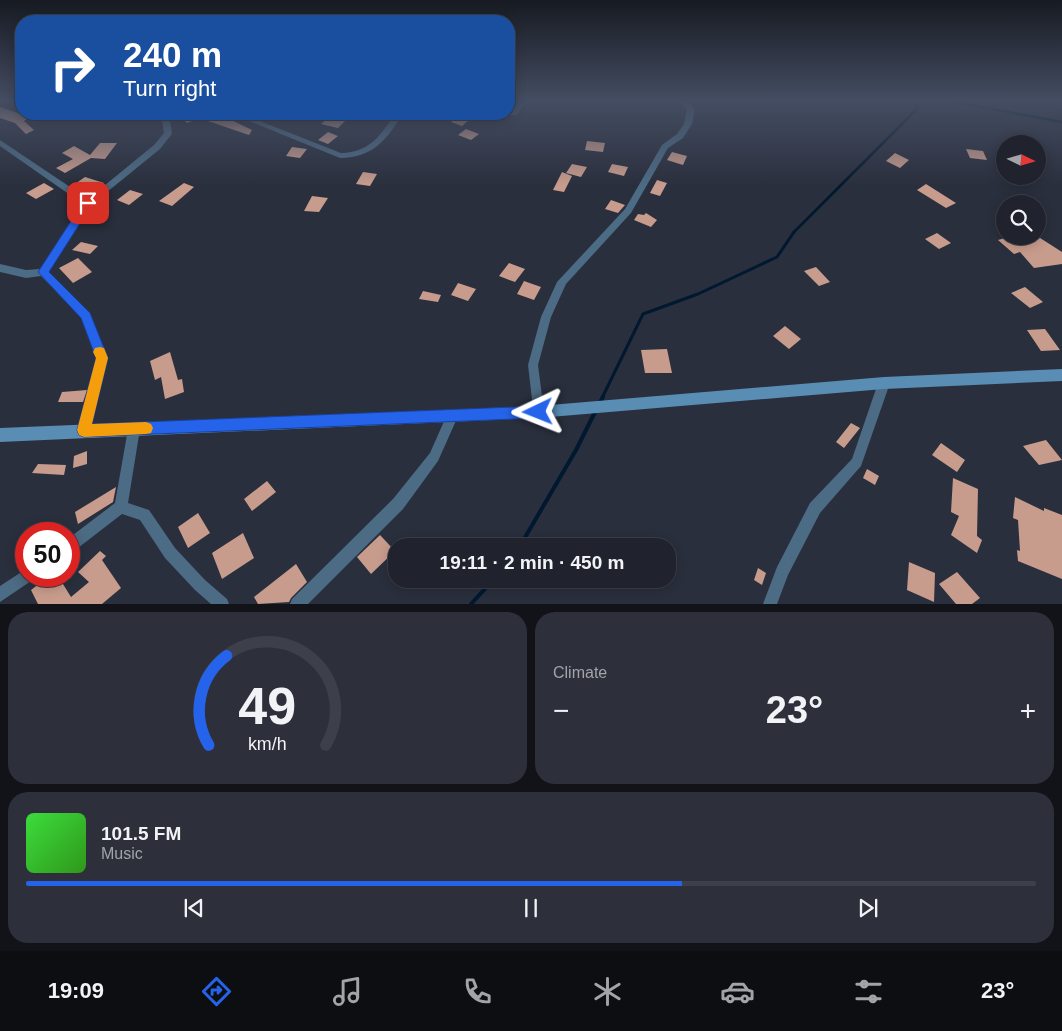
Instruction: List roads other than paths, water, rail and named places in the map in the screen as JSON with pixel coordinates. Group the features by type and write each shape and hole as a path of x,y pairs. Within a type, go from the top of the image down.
{"main road":[{"path":"0,435 453,414 538,412 884,383 1062,375"}],"street":[{"path":"43,272 88,203 157,147 168,133 167,129"},
{"path":"274,129 340,156 355,157 382,141 389,129"},
{"path":"538,412 534,365 546,317 562,282 602,236 628,211 665,147 680,136 685,129"},
{"path":"0,142 88,203"},
{"path":"0,268 26,274 43,272"},
{"path":"43,272 86,316 102,358 84,430"},
{"path":"770,604 782,572 815,508 857,462 884,383"},
{"path":"297,604 398,504 434,457 453,414"},
{"path":"80,538 122,507 134,429"},
{"path":"122,507 144,515 170,553 200,585 222,604"},
{"path":"0,595 15,584"}],"waterway":[{"path":"794,232 897,129"},
{"path":"602,398 643,314 698,294 777,257 794,232"},
{"path":"599,404 603,397"},
{"path":"525,538 576,450 595,412"},
{"path":"471,604 486,588"}]}
